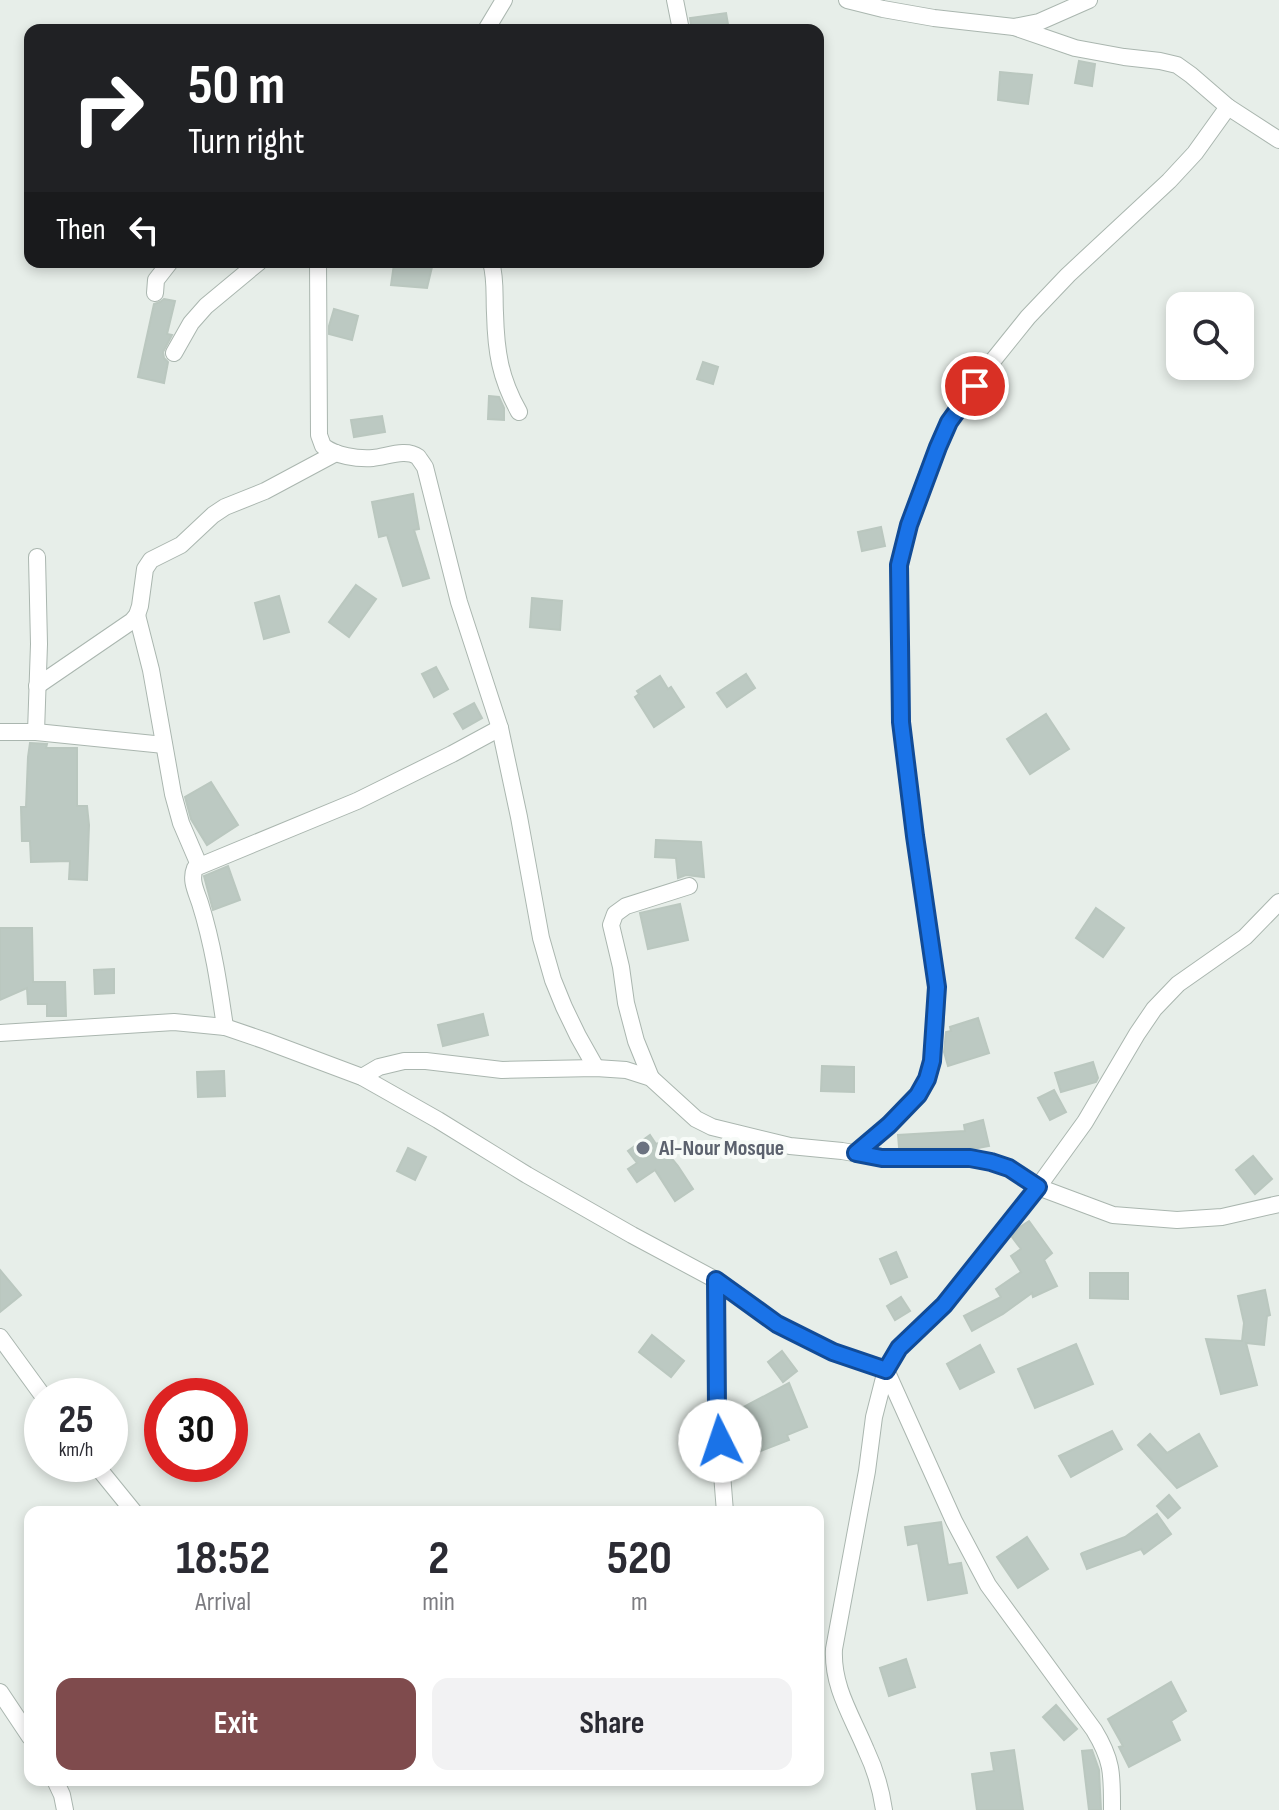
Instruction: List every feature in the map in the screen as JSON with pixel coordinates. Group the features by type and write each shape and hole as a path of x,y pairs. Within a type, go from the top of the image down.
{"street":[{"path":"490,24 504,0"},
{"path":"675,0 680,24"},
{"path":"847,0 934,18 1014,27 1075,48 1177,65 1228,107 1279,140"},
{"path":"927,0 934,18"},
{"path":"1014,27 1039,22 1089,0"},
{"path":"856,1153 918,1095 932,1061 936,1018 937,987 901,722 899,565 909,525 949,422 987,368 1028,317 1068,275 1195,153 1228,107"},
{"path":"155,293 156,280 165,268"},
{"path":"174,353 191,323 206,306 252,268"},
{"path":"318,268 319,435 323,446 336,453 372,458 408,453 419,458 425,467 459,602 500,728 541,938 564,1007 596,1068"},
{"path":"492,268 500,367 508,393 519,412"},
{"path":"199,865 181,823 137,615 145,569 151,560 181,545 225,507 265,491 336,453"},
{"path":"36,732 39,644 37,557"},
{"path":"37,686 137,615"},
{"path":"225,1027 217,971 208,928 192,878 193,870 357,801 500,728"},
{"path":"0,732 36,732 164,745"},
{"path":"651,1078 636,1041 626,1003 611,925 615,914 626,906 689,886"},
{"path":"884,1810 879,1782 837,1685 833,1665 874,1417 886,1370 899,1348 944,1305 1038,1187 1085,1122 1154,1009 1178,984 1245,937 1279,902"},
{"path":"0,1033 174,1022 225,1027 362,1077 580,1205 716,1280 777,1324 833,1352 886,1370 954,1521 988,1585 1107,1751 1112,1774 1112,1810"},
{"path":"362,1077 379,1067 404,1061 502,1070 626,1070 651,1078 696,1119 712,1127 790,1146 882,1158 970,1158 991,1162 1009,1168 1038,1187 1113,1215 1177,1220 1222,1217 1279,1204"},
{"path":"716,1280 717,1410 725,1506"},
{"path":"0,1337 30,1378"},
{"path":"110,1482 129,1506"},
{"path":"0,1692 24,1728"},
{"path":"58,1786 65,1810"}],"building":[{"path":"726,13 728,24 691,24 690,18"},
{"path":"1079,61 1095,64 1092,86 1075,83"},
{"path":"1000,72 1032,75 1028,104 998,100"},
{"path":"393,268 432,268 427,288 391,285"},
{"path":"164,299 175,301 167,334 172,335 163,352 168,362 164,383 138,377 154,304"},
{"path":"334,309 358,316 352,340 329,334"},
{"path":"703,362 718,367 713,384 697,379"},
{"path":"489,396 499,397 504,408 504,420 488,419"},
{"path":"382,416 385,432 354,437 351,420"},
{"path":"413,494 419,529 414,530 429,578 403,586 387,535 379,537 372,502"},
{"path":"881,527 885,546 862,551 858,532"},
{"path":"356,585 376,599 349,637 329,622"},
{"path":"279,596 289,632 264,639 255,603"},
{"path":"532,598 562,601 560,630 530,627"},
{"path":"436,667 448,689 434,697 422,674"},
{"path":"746,674 755,688 727,707 717,693"},
{"path":"660,676 684,707 654,727 635,697 639,694 637,691"},
{"path":"474,703 482,718 463,729 454,714"},
{"path":"1046,714 1069,749 1030,774 1007,739"},
{"path":"30,743 47,744 46,748 77,748 77,806 87,806 89,825 87,880 69,879 70,861 31,862 30,841 22,841 21,807 26,807"},
{"path":"211,782 238,825 207,845 191,819 185,797"},
{"path":"656,840 701,842 704,877 686,875 678,878 676,858 655,857"},
{"path":"228,866 240,900 213,910 204,876"},
{"path":"680,904 688,940 648,949 640,913"},
{"path":"1096,908 1124,928 1103,957 1076,938"},
{"path":"0,928 32,928 33,982 65,982 66,1016 47,1016 47,1004 28,1004 27,988 0,1000"},
{"path":"114,969 114,993 95,994 94,970"},
{"path":"483,1014 488,1035 443,1046 438,1025"},
{"path":"978,1018 989,1053 948,1066 944,1052 946,1032 951,1031 950,1027"},
{"path":"1093,1062 1098,1078 1096,1082 1061,1092 1055,1073"},
{"path":"822,1066 854,1067 854,1092 821,1091"},
{"path":"224,1071 225,1096 198,1097 197,1072"},
{"path":"1054,1090 1066,1112 1050,1120 1038,1098"},
{"path":"983,1120 989,1146 899,1147 898,1135 965,1131 964,1125"},
{"path":"650,1135 678,1166 693,1189 675,1201 655,1170 637,1182 628,1169 637,1163 628,1151"},
{"path":"408,1148 426,1157 415,1180 397,1171"},
{"path":"1253,1156 1272,1179 1255,1194 1236,1170"},
{"path":"1029,1221 1052,1253 1044,1260 1057,1286 1033,1297 1032,1293 972,1331 964,1316 1001,1297 996,1289 1021,1272 1011,1256 1021,1249 1012,1237"},
{"path":"896,1252 907,1277 891,1284 880,1259"},
{"path":"0,1270 21,1295 0,1312"},
{"path":"1090,1273 1128,1273 1128,1299 1090,1298"},
{"path":"1265,1290 1270,1315 1267,1316 1264,1345 1246,1343 1257,1385 1221,1394 1206,1339 1242,1341 1244,1323 1238,1296"},
{"path":"901,1297 910,1311 895,1320 887,1306"},
{"path":"652,1335 684,1361 671,1377 639,1352"},
{"path":"1076,1344 1093,1384 1035,1408 1018,1369"},
{"path":"980,1345 994,1372 960,1389 947,1364"},
{"path":"782,1351 797,1371 783,1382 768,1362"},
{"path":"789,1383 807,1427 787,1435 789,1440 758,1452 738,1410"},
{"path":"1112,1431 1122,1449 1071,1477 1059,1456"},
{"path":"1150,1434 1167,1453 1199,1434 1217,1466 1177,1488 1138,1445"},
{"path":"1169,1495 1180,1508 1168,1518 1157,1506"},
{"path":"1157,1514 1171,1534 1144,1554 1141,1549 1087,1569 1082,1553 1125,1537"},
{"path":"941,1522 948,1565 961,1563 967,1593 928,1600 918,1543 908,1545 905,1527"},
{"path":"1027,1537 1048,1569 1018,1588 997,1557"},
{"path":"906,1659 915,1687 889,1696 880,1668"},
{"path":"1171,1682 1186,1711 1171,1721 1180,1740 1129,1767 1119,1747 1123,1746 1108,1719"},
{"path":"1056,1705 1077,1729 1064,1740 1043,1717"},
{"path":"1014,1750 1023,1810 977,1810 972,1774 994,1771 991,1753"},
{"path":"1092,1750 1099,1770 1101,1810 1089,1810 1082,1751"}],"place":[{"name":"Al-Nour Mosque","path":"643,1148"}],"route":[{"path":"720,1441 716,1280 777,1324 833,1352 886,1370 899,1348 944,1305 1038,1187 1009,1168 970,1158 882,1158 856,1153 918,1095 932,1061 937,987 901,722 899,565 909,525 938,447 949,422 975,386"}]}
